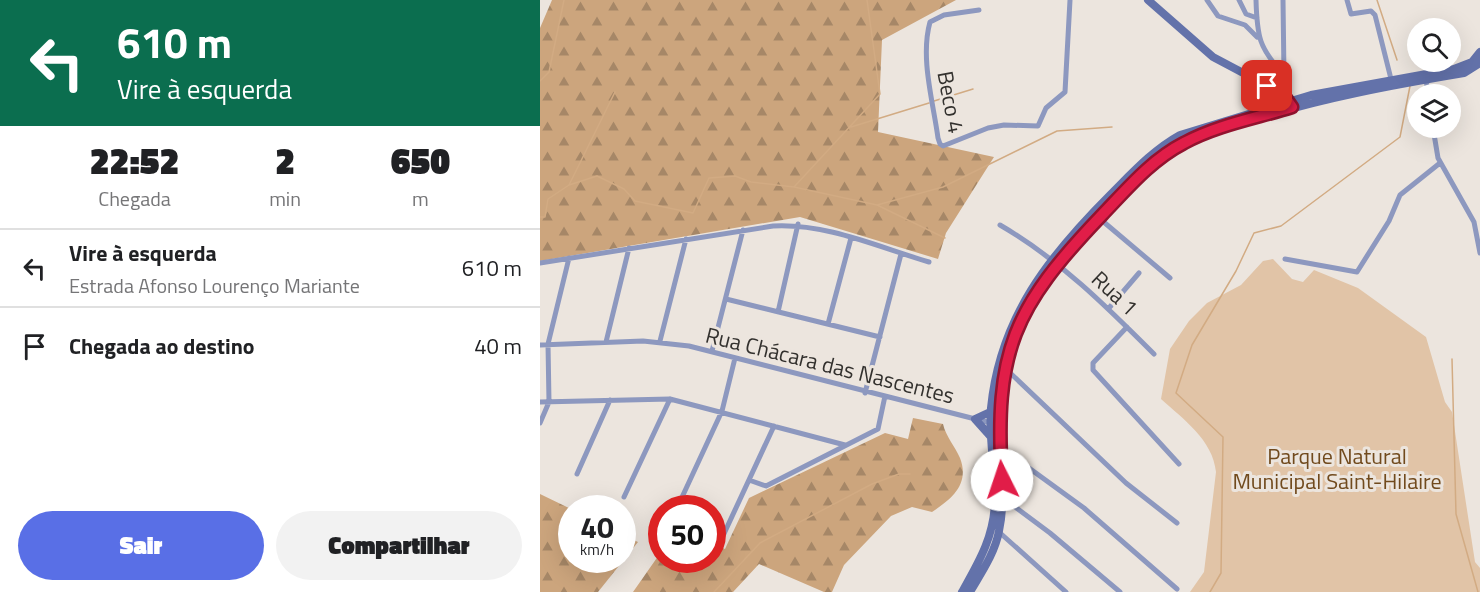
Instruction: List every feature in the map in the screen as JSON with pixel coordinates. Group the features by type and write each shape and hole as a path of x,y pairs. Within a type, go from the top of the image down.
{"main road":[{"path":"1148,0 1213,57 1288,101"},
{"path":"970,592 993,524 995,499 990,411 998,363 1026,295 1055,261 1088,216 1161,145 1180,135 1288,101 1391,79 1426,79 1464,73 1477,64 1480,52"},
{"path":"1002,480 991,423 1016,332 1032,298 1055,261 1142,173 1185,142 1288,101 1477,64"},
{"path":"962,592 978,570 999,532 1003,498 999,424 1005,368"},
{"path":"990,411 975,419 992,438"}],"street":[{"name":"Beco 4","path":"979,10 944,15 930,22 926,57 939,144 943,146 988,128 1004,125 1035,127 1040,124 1046,108 1065,92 1070,0"},
{"path":"1207,0 1218,16 1245,25 1257,37 1266,56 1284,75"},
{"path":"1239,0 1246,14 1257,18"},
{"path":"1256,0 1257,37"},
{"path":"1283,0 1284,75 1288,101"},
{"path":"1347,0 1351,14 1371,11 1375,15 1391,79"},
{"path":"1426,79 1427,84"},
{"path":"1435,138 1440,163 1474,222 1480,253"},
{"path":"1285,259 1357,272 1389,221 1400,195 1440,163"},
{"path":"1099,218 1170,278"},
{"path":"778,312 798,224"},
{"path":"540,263 743,230 798,224 928,262"},
{"name":"Rua 1","path":"1000,225 1055,261 1109,308 1154,354"},
{"path":"712,351 743,230"},
{"path":"828,324 851,238"},
{"path":"660,341 686,239"},
{"path":"606,342 629,248"},
{"path":"865,393 900,254"},
{"path":"540,423 549,402 548,344 569,258"},
{"path":"1109,308 1139,273"},
{"path":"726,298 880,337"},
{"path":"1127,327 1094,363 1094,370 1179,464"},
{"name":"Rua Chácara das Nascentes","path":"540,345 660,341 712,351 865,393 991,423"},
{"path":"683,495 722,411 735,358"},
{"path":"1005,368 1126,483 1177,523"},
{"path":"749,480 766,486 880,427 885,396"},
{"path":"540,402 669,399 845,445"},
{"path":"625,495 669,399"},
{"path":"577,474 610,400"},
{"path":"726,529 774,426"},
{"path":"1000,447 1084,508 1177,589"},
{"path":"1003,498 1050,533 1120,592"},
{"path":"999,532 1066,592"}],"green space":[{"path":"552,0 956,0 882,40 878,132 994,157 946,233 938,259 800,217 540,261 540,28"},
{"name":"Parque Natural Municipal Saint-Hilaire","path":"1273,259 1292,279 1303,282 1314,270 1358,288 1426,337 1445,402 1452,412 1475,562 1480,568 1480,592 1190,592 1204,572 1216,472 1214,460 1203,440 1161,399 1170,349 1189,321 1207,303 1241,285 1263,261"},
{"path":"913,418 943,424 960,458 963,476 961,483 946,502 932,512 912,507 891,516 844,565 832,592 824,592 759,564 733,592 633,592 648,571 648,573 726,573 726,547 749,498 885,433 908,439"},
{"path":"540,494 558,503 558,573 613,573 598,592 540,592"}],"waterway":[{"path":"540,81 549,72 564,0"},
{"path":"794,187 880,94 867,0"},
{"path":"1377,0 1397,60"},
{"path":"934,101 973,89"},
{"path":"569,185 615,92"},
{"path":"1210,592 1221,573 1223,437 1176,393 1192,345 1236,271 1254,233 1281,226 1400,137 1407,101"},
{"path":"851,127 929,103"},
{"path":"877,205 943,187 1057,131 1112,127"},
{"path":"540,217 545,217 548,199 569,185 597,176 624,189 635,201 693,213 709,178 735,176 751,182 794,187 877,205 945,238"},
{"path":"1452,359 1456,514 1478,592"},
{"path":"714,592 760,543 872,484 899,474 910,474"}],"route":[{"path":"1002,480 999,424 1005,368 1016,332 1032,298 1058,264 1099,218 1142,173 1157,161 1185,142 1292,107 1283,94 1267,86"}]}
